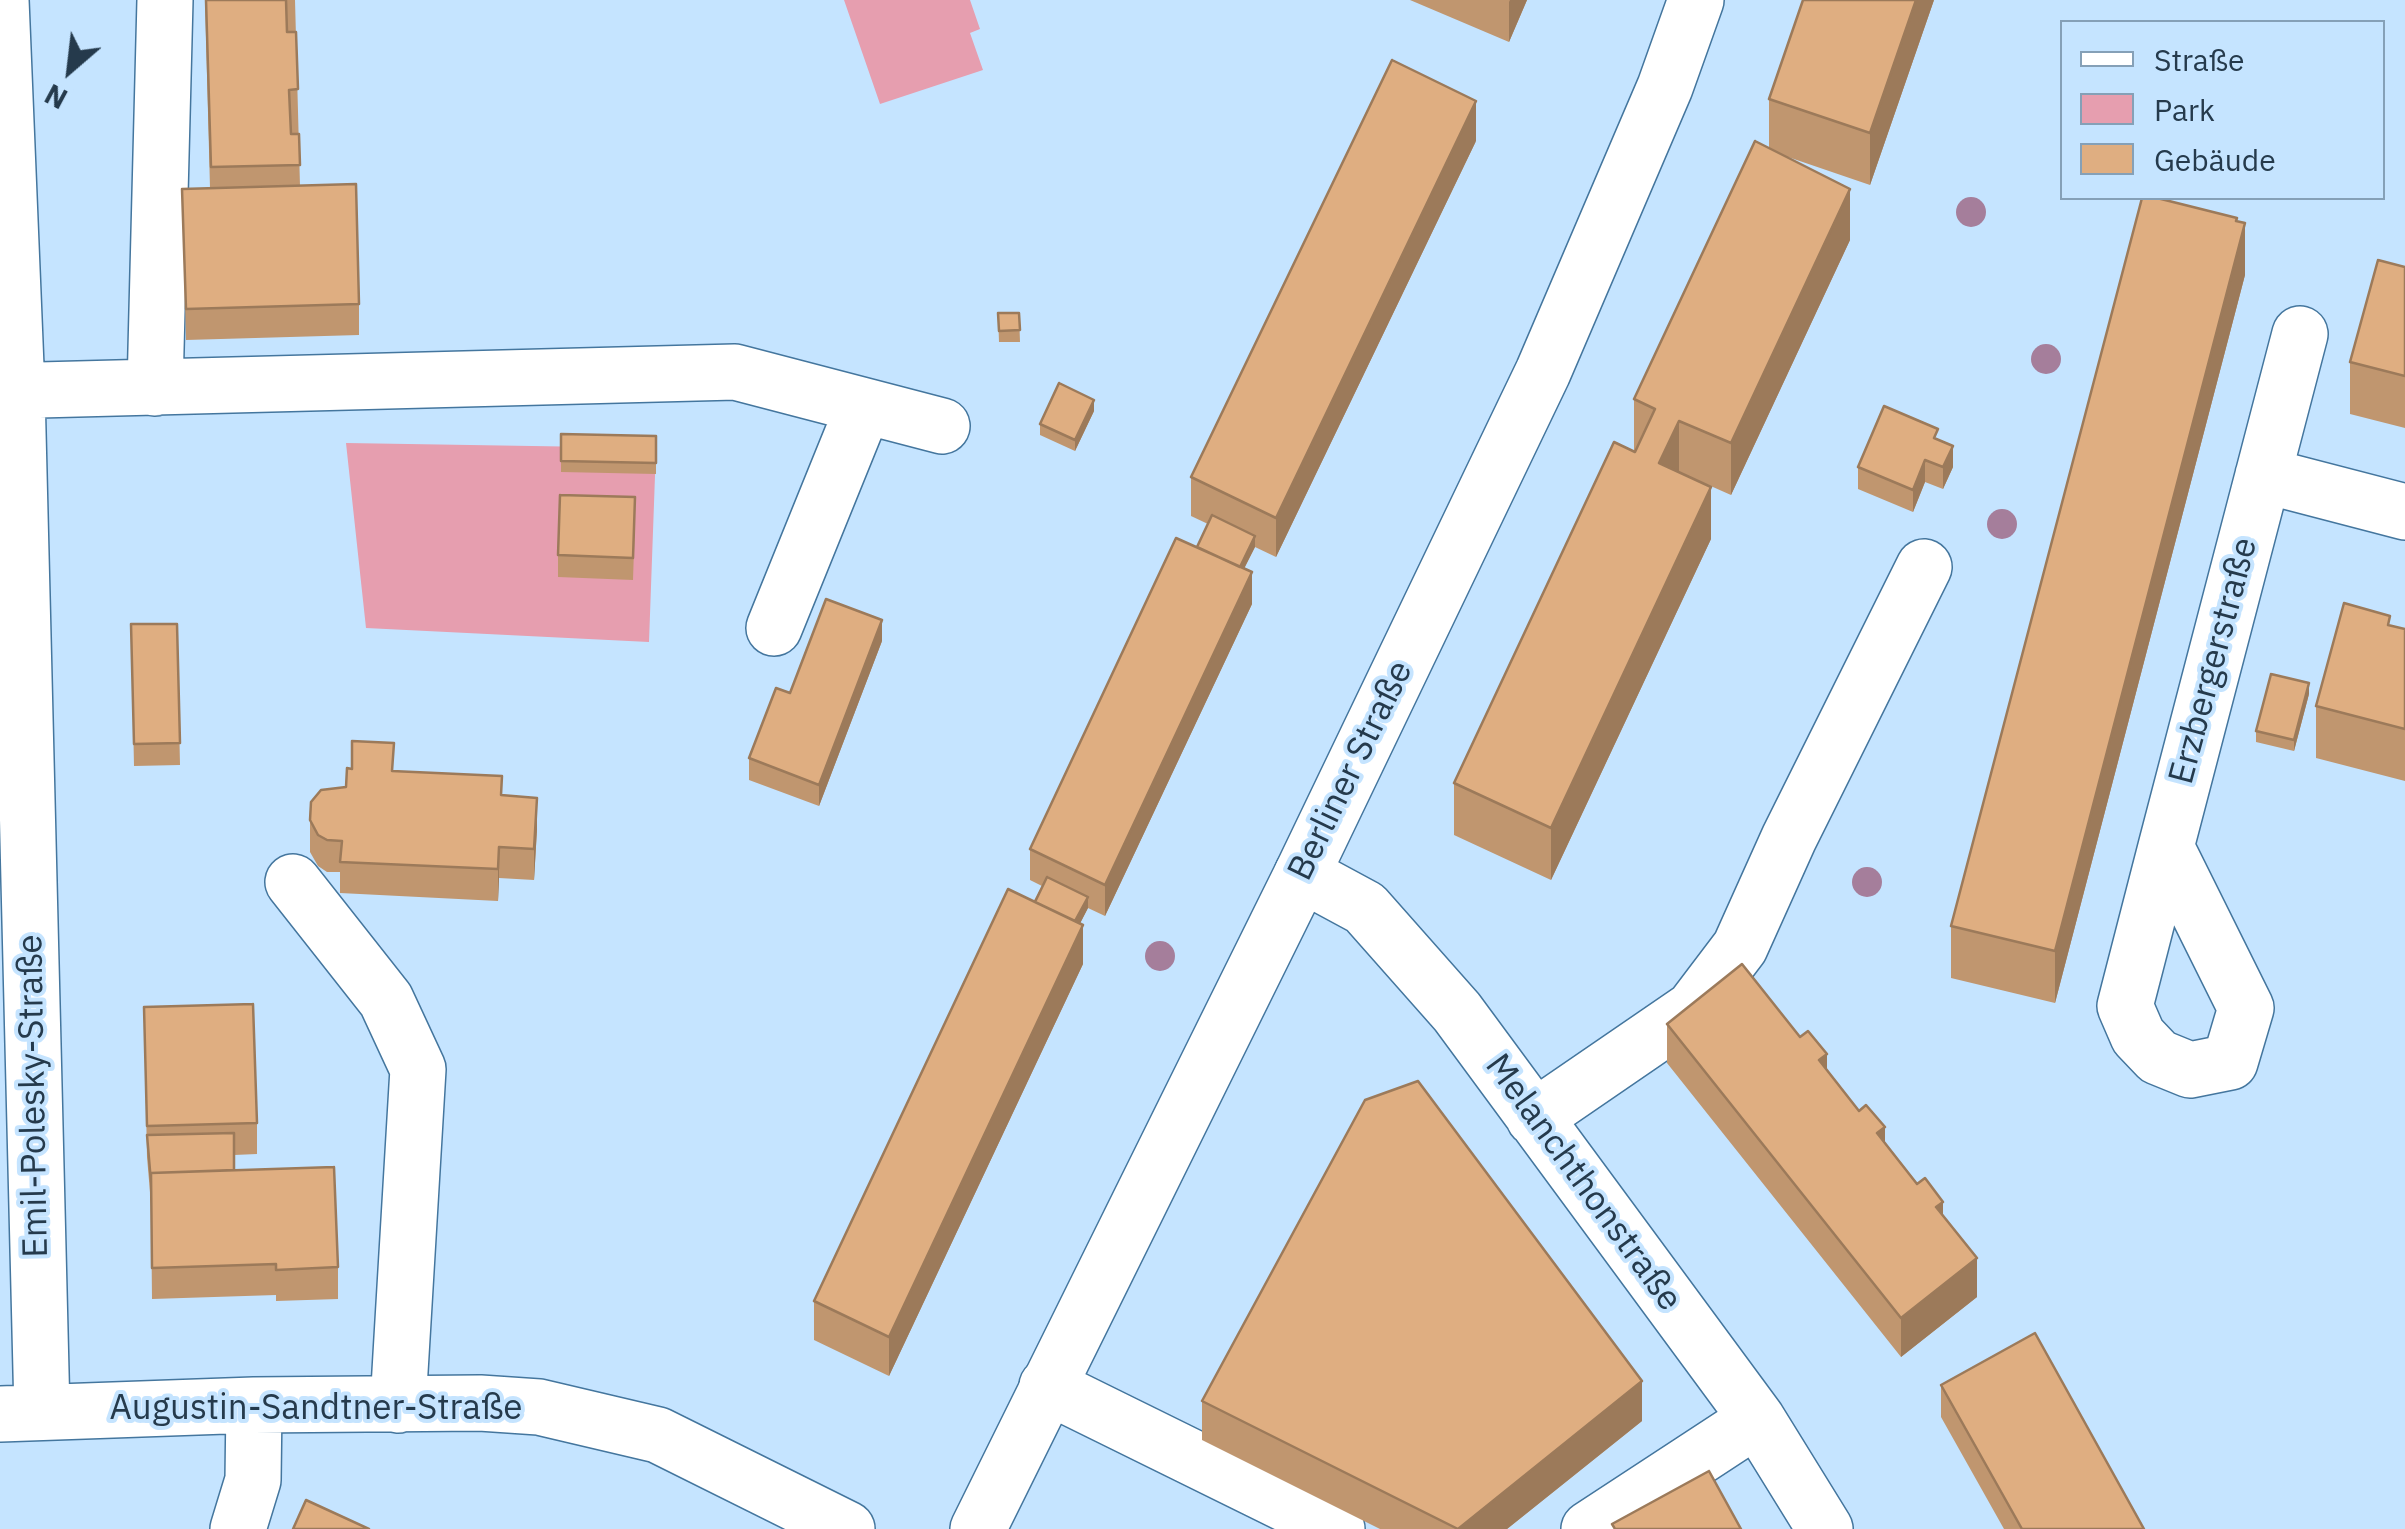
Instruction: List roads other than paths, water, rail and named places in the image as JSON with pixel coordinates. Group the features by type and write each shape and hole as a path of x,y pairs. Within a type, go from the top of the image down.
{"street":[{"name":"Emil-Polesky-Straße","path":"0,0 9,391 21,1413"},
{"path":"156,388 165,0"},
{"name":"Berliner Straße","path":"978,1529 1302,874 1591,266 1665,87 1696,0"},
{"name":"Erzbergerstraße","path":"2166,847 2300,334"},
{"path":"9,391 735,372 942,426"},
{"path":"774,628 864,406"},
{"path":"2263,476 2405,512"},
{"path":"1534,1118 1693,1009 1740,947 1789,838 1924,567"},
{"name":"Melanchthonstraße","path":"1302,874 1365,908 1457,1012 1756,1418 1825,1529"},
{"path":"293,882 386,1000 418,1069 398,1405"},
{"path":"1047,1386 1336,1529"},
{"name":"Augustin-Sandtner-Straße","path":"21,1413 254,1405 480,1403 539,1407 658,1435 847,1529"},
{"path":"238,1529 252,1480 254,1405"},
{"path":"1589,1529 1756,1418"}]}
